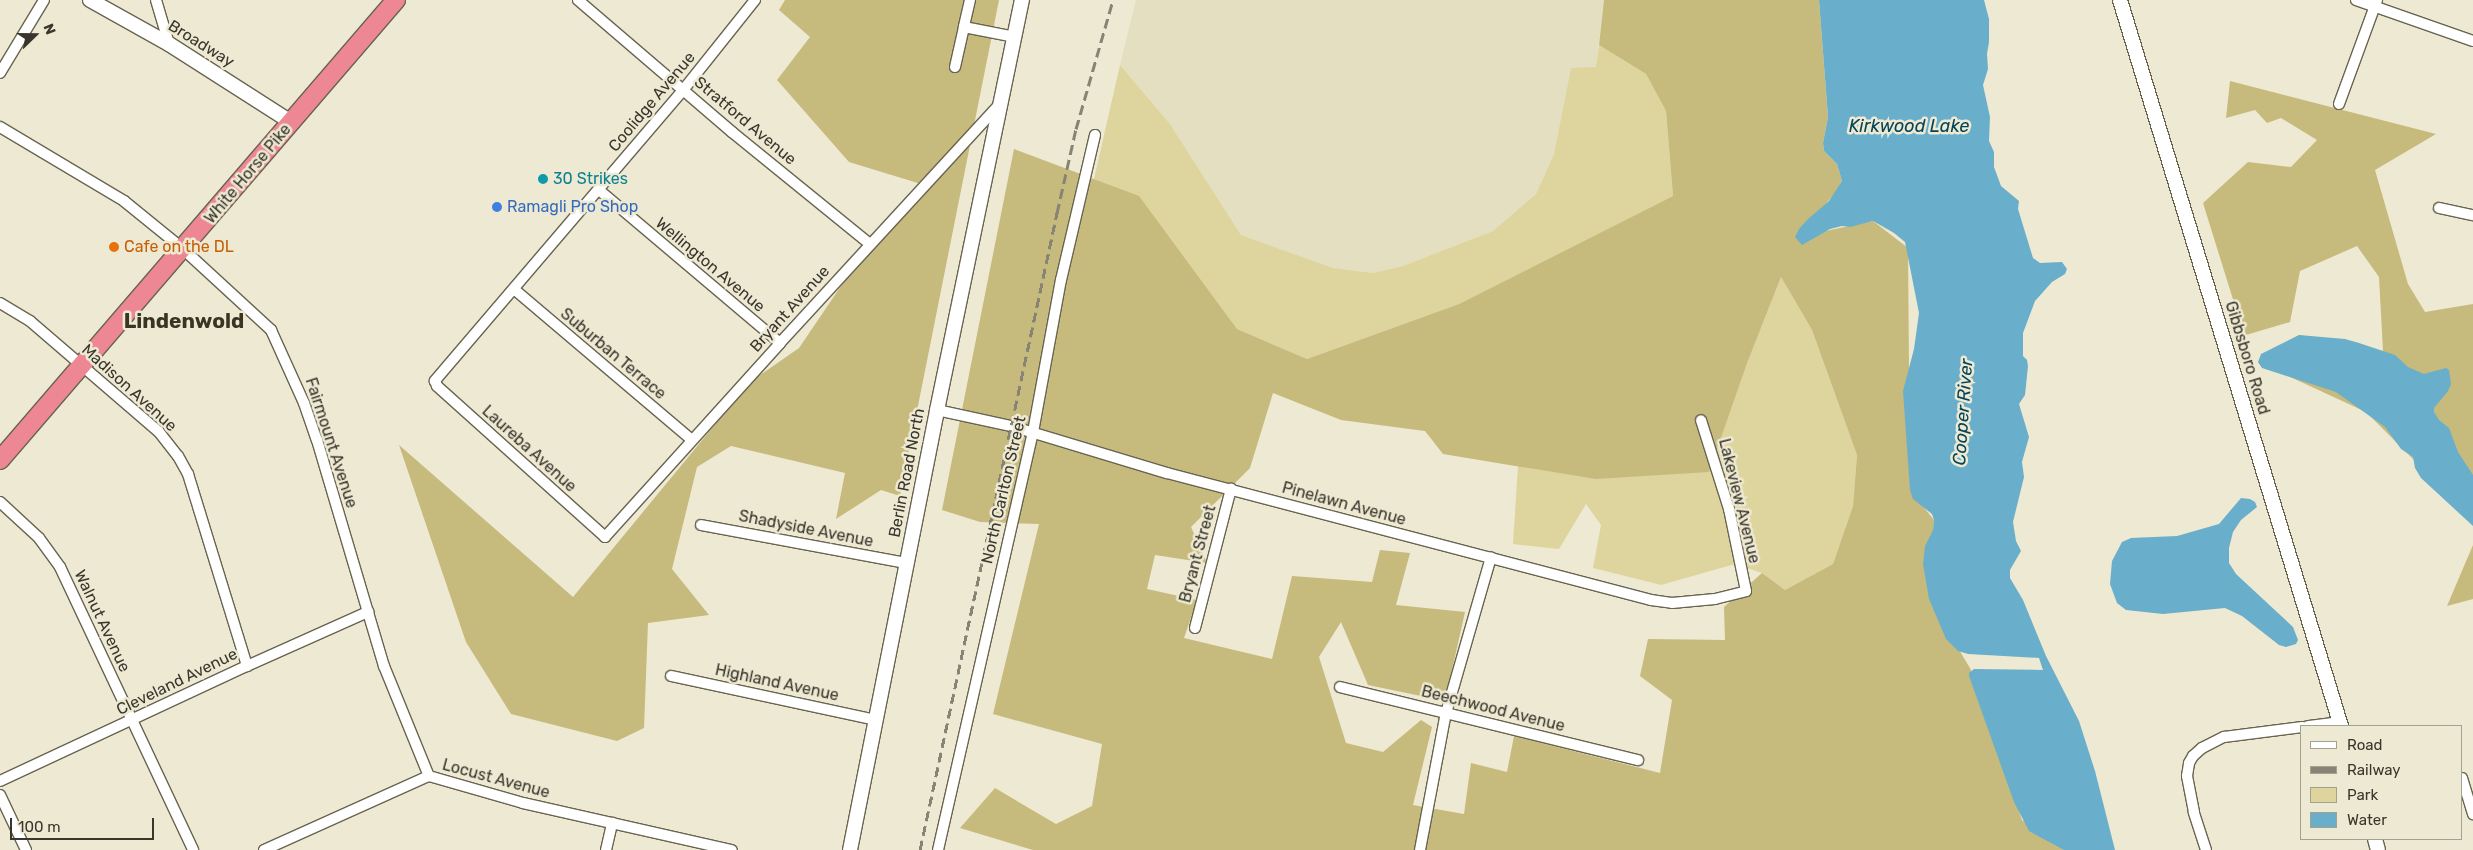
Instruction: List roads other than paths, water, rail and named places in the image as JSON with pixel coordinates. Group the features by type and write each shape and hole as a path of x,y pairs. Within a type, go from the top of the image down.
{"highway":[{"name":"White Horse Pike","path":"0,460 183,250 396,0"}],"street":[{"path":"0,73 44,0"},
{"name":"Broadway","path":"90,0 169,44 292,122"},
{"path":"156,0 169,44"},
{"name":"Stratford Avenue","path":"578,0 732,132 870,244"},
{"name":"Coolidge Avenue","path":"435,382 684,89 755,0"},
{"path":"955,67 970,0"},
{"name":"Berlin Road North","path":"850,850 937,410 1022,0"},
{"name":"Gibbsboro Road","path":"2120,0 2340,724"},
{"path":"2356,0 2376,3 2473,41"},
{"path":"2339,104 2376,3"},
{"path":"964,27 1015,37"},
{"name":"Bryant Avenue","path":"605,537 780,342 1001,104"},
{"name":"Fairmount Avenue","path":"0,127 124,201 183,250 271,330 281,348 317,440 384,666 429,776"},
{"name":"North Carlton Street","path":"938,850 1033,432 1061,280 1096,135"},
{"name":"Wellington Avenue","path":"599,190 780,342"},
{"path":"2438,208 2473,215"},
{"name":"Suburban Terrace","path":"514,290 692,440"},
{"name":"Madison Avenue","path":"0,303 30,320 159,432 178,456 188,474 247,666"},
{"name":"Laureba Avenue","path":"435,382 437,386 605,537"},
{"name":"Pinelawn Avenue","path":"937,410 986,419 1166,474 1231,489 1651,600 1672,603 1715,599 1746,591"},
{"name":"Lakeview Avenue","path":"1701,420 1729,509 1746,591"},
{"name":"Bryant Street","path":"1195,628 1231,489"},
{"name":"Walnut Avenue","path":"0,502 39,538 60,567 193,850"},
{"name":"Shadyside Avenue","path":"701,525 907,563"},
{"path":"1420,850 1446,713 1491,557"},
{"name":"Cleveland Avenue","path":"0,781 368,612"},
{"name":"Highland Avenue","path":"671,676 876,720"},
{"name":"Beechwood Avenue","path":"1340,687 1638,760"},
{"path":"2324,725 2340,724"},
{"path":"2206,850 2194,812 2187,776 2188,763 2193,756 2202,748 2224,737 2300,727"},
{"name":"Locust Avenue","path":"264,850 429,776 523,803 732,850"},
{"path":"2463,781 2473,814"},
{"path":"0,795 26,850"},
{"path":"606,850 612,823"}],"water":[{"name":"Kirkwood Lake","path":"1819,0 1984,0 1989,19 1989,42 1987,54 1988,69 1983,85 1990,117 1989,141 1994,152 1994,167 2001,186 2019,201 2018,209 2033,258 2040,263 2062,262 2067,269 2065,274 2052,282 2035,301 2023,333 2023,356 2027,360 2028,366 2025,395 2019,404 2029,437 2022,462 2024,477 2013,522 2016,541 2021,551 2010,570 2010,578 2023,600 2046,656 2079,721 2095,771 2115,850 2064,850 2029,831 2014,802 1969,673 1974,669 2043,670 2039,658 1968,654 1958,651 1946,639 1929,599 1923,564 1925,546 1933,530 1934,520 1932,514 1913,499 1910,490 1903,391 1914,349 1919,313 1905,242 1873,221 1850,227 1842,226 1830,229 1802,245 1795,237 1808,219 1829,201 1842,181 1837,164 1824,151 1823,143 1828,117"},
{"path":"2299,335 2345,339 2359,343 2395,355 2408,367 2424,374 2446,368 2449,370 2451,384 2448,391 2434,408 2434,412 2439,420 2449,428 2458,452 2473,475 2473,526 2421,478 2415,468 2413,457 2401,449 2385,427 2336,392 2262,368 2258,362 2261,354"},
{"path":"2241,498 2250,499 2255,502 2257,507 2241,520 2233,532 2229,548 2229,563 2236,574 2293,627 2298,640 2296,644 2286,647 2279,645 2242,616 2225,608 2163,614 2126,610 2117,603 2110,584 2112,561 2122,542 2131,538 2177,536 2219,524"}],"railway":[{"path":"920,850 1076,129 1113,0"}],"place":[{"name":"30 Strikes","path":"543,179"},
{"name":"Ramagli Pro Shop","path":"497,207"},
{"name":"Cafe on the DL","path":"114,247"}],"district":[{"name":"Lindenwold","path":"184,321"}],"water label":[{"name":"Cooper River","path":"1963,412"}]}
